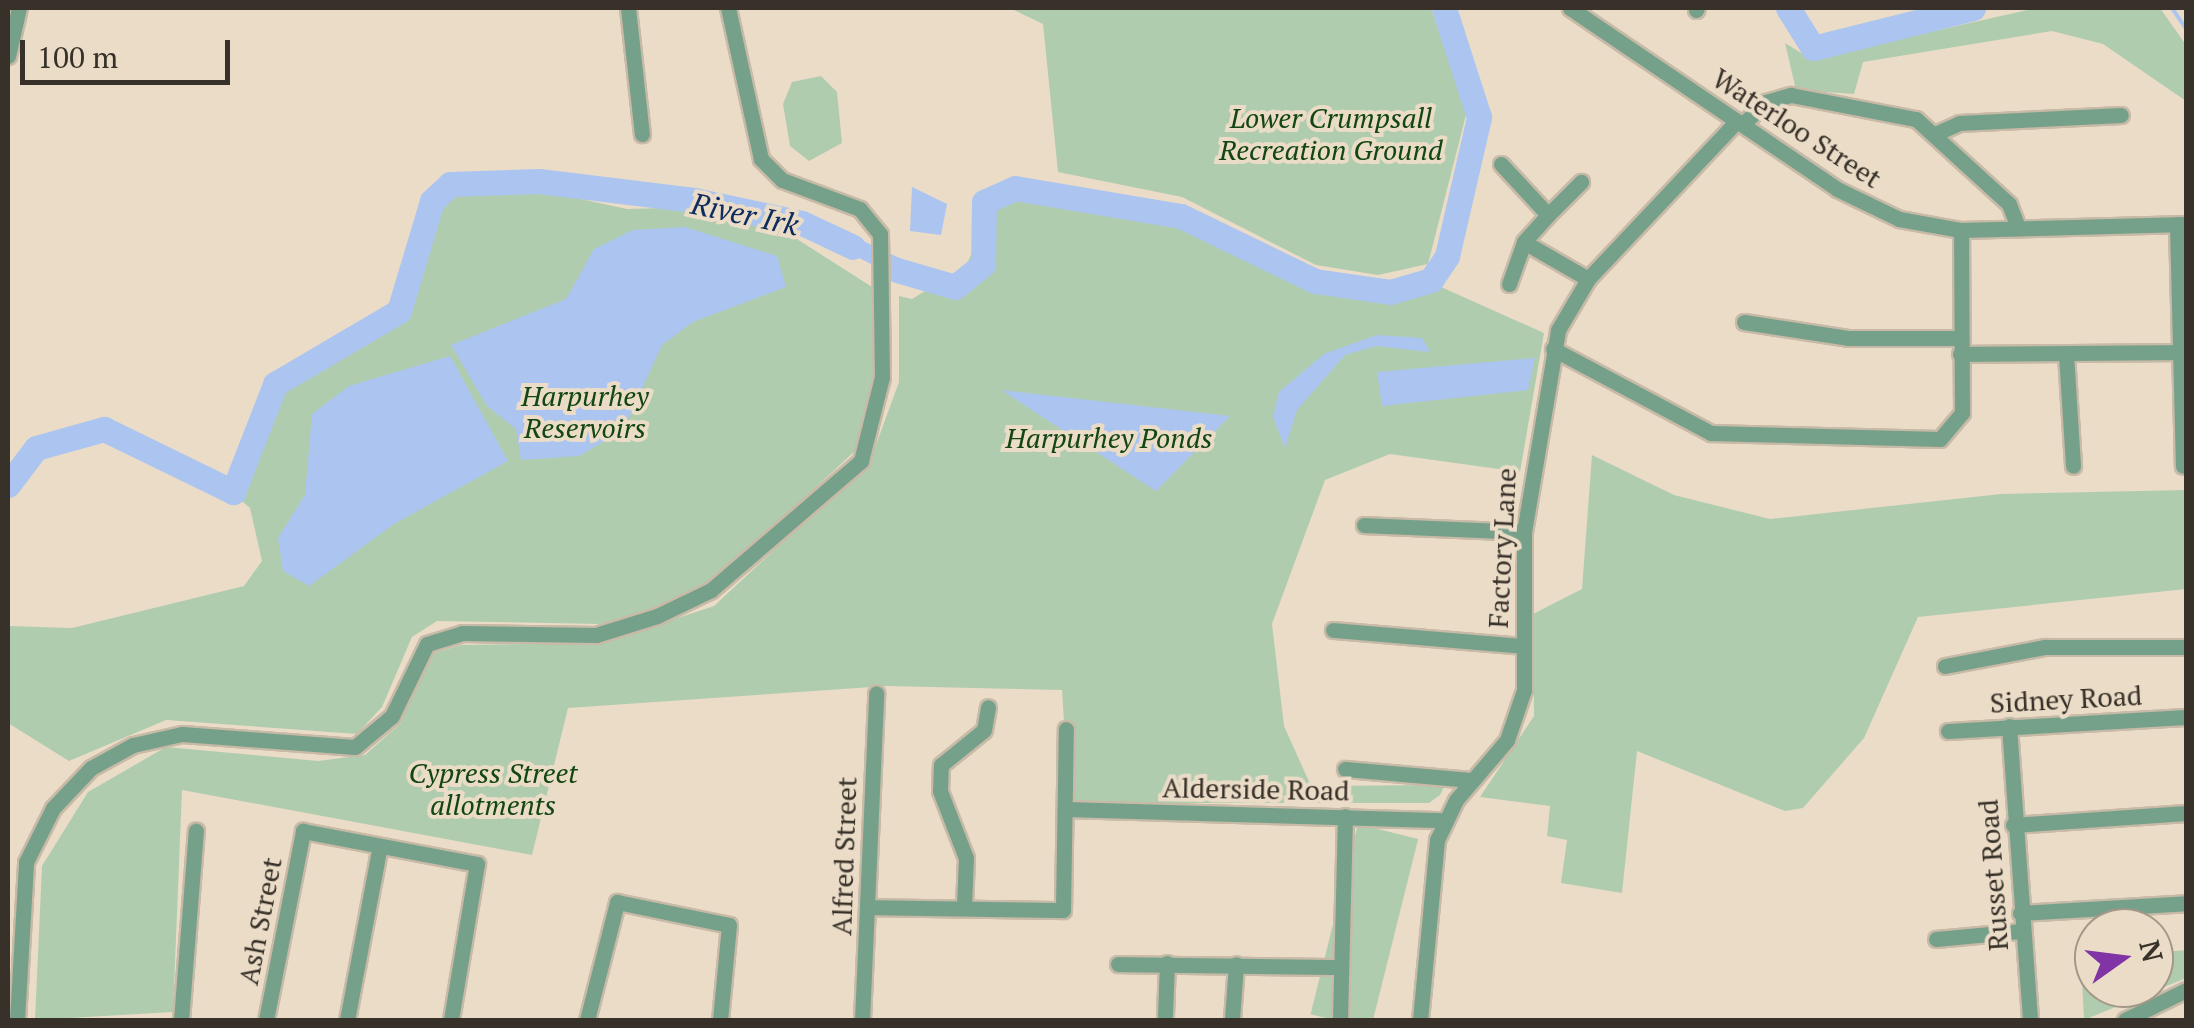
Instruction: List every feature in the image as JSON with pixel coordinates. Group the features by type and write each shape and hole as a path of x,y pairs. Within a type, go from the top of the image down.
{"street":[{"path":"8,56 19,8"},
{"path":"628,8 642,134"},
{"path":"17,1020 26,862 53,808 91,768 133,745 182,734 355,747 392,716 412,659 444,636 596,635 711,590 861,461 880,402 880,234 860,209 782,180 761,159 728,8"},
{"name":"Waterloo Street","path":"1570,8 1866,205 1961,230 2182,224"},
{"name":"Factory Lane","path":"1420,1020 1431,862 1444,820 1516,722 1523,646 1524,532 1553,348 1588,278 1740,122 1766,102 1798,96 1902,114 1937,133 2013,208 2018,228"},
{"path":"1937,133 1959,123 2122,115"},
{"path":"1500,164 1548,214"},
{"path":"1508,284 1524,242 1581,182"},
{"path":"2182,224 2183,466"},
{"path":"1553,348 1711,433 1787,442 1952,434 1962,413 1961,230"},
{"path":"1524,242 1588,278"},
{"path":"1744,322 1848,338 2066,354 2180,352"},
{"path":"2066,354 2074,466"},
{"path":"1364,524 1524,532"},
{"path":"1332,630 1523,646"},
{"path":"1945,666 2045,647 2186,647"},
{"name":"Alfred Street","path":"862,1020 876,694"},
{"path":"964,906 966,858 940,791 942,765 984,730 988,708"},
{"name":"Sidney Road","path":"1948,730 2186,718"},
{"name":"Russet Road","path":"2009,726 2020,930 2030,1020"},
{"path":"866,906 1063,910 1066,729"},
{"path":"1345,770 1472,780"},
{"name":"Alderside Road","path":"1066,809 1444,820"},
{"path":"2013,825 2186,814"},
{"path":"1340,1020 1345,816"},
{"path":"182,1020 196,831"},
{"name":"Ash Street","path":"266,1020 303,831 380,846"},
{"path":"347,1020 380,846 477,864 450,1020"},
{"path":"587,1020 617,902 729,925 720,1020"},
{"path":"2020,913 2186,903"},
{"path":"1936,939 2020,930"},
{"path":"1165,1015 1167,963"},
{"path":"1118,964 1341,967"},
{"path":"1232,1019 1236,964"},
{"path":"2125,1020 2186,990"}],"green space":[{"name":"Lower Crumpsall Recreation Ground","path":"1010,8 1431,8 1467,111 1428,264 1378,275 1316,265 1182,197 1058,172 1043,24"},
{"path":"2036,8 2160,8 2186,45 2186,101 2103,44 2052,31 1863,62 1854,94 1796,90 1785,43 1811,59"},
{"path":"821,76 837,92 842,143 809,161 790,146 783,104 792,82"},
{"name":"Harpurhey Reservoirs","path":"539,190 627,209 697,207 789,234 880,292 873,394 855,451 712,583 667,604 600,624 437,621 412,637 382,707 357,734 166,720 69,761 8,723 8,626 72,628 244,586 262,561 250,508 237,497 280,388 402,315 436,209 455,192"},
{"name":"Harpurhey Ponds","path":"1015,199 1178,222 1314,289 1391,300 1441,287 1544,333 1520,472 1390,454 1325,480 1272,624 1284,726 1311,786 1445,785 1440,795 1429,803 1069,803 1062,690 887,686 568,708 532,855 182,790 173,1012 35,1020 42,866 88,792 166,747 318,761 365,755 401,723 424,656 461,645 602,643 714,606 870,461 899,382 899,296 912,299 966,266 989,214"},
{"path":"1592,455 1674,495 1770,519 2001,494 2186,490 2186,589 1918,617 1864,738 1803,808 1785,811 1637,751 1622,893 1561,883 1567,840 1547,836 1550,806 1480,797 1534,716 1533,614 1582,589"},
{"path":"1358,824 1418,839 1373,1020 1334,1020 1311,1014"},
{"path":"2186,950 2186,978 2174,983 2174,951"},
{"path":"2083,1008 2113,1008 2084,1020"}],"water":[{"path":"912,187 947,204 941,235 910,231"},
{"path":"823,222 927,271 923,290 821,239"},
{"path":"685,227 777,256 786,287 693,322 662,345 623,430 579,456 521,460 516,429 487,406 451,345 566,299 594,249 633,230"},
{"path":"1377,335 1422,338 1430,352 1376,346 1345,355 1297,410 1285,448 1273,417 1279,392 1324,354"},
{"path":"450,356 508,461 394,524 309,586 283,571 278,538 305,495 312,414 349,386"},
{"path":"1535,358 1528,390 1382,406 1377,372"},
{"path":"1001,390 1230,416 1156,491"}],"waterway":[{"name":"River Irk","path":"897,270 955,287 983,264 984,202 1015,188 1181,216 1315,281 1390,292 1431,280 1447,256 1479,117 1444,8"},
{"name":"River Irk","path":"1788,8 1813,48 1973,8"},
{"path":"2172,8 2186,29"},
{"name":"River Irk","path":"8,485 36,448 104,429 233,492 275,384 399,311 432,201 450,184 539,181 694,200 802,223 853,247"}],"park label":[{"name":"Cypress Street allotments","path":"493,789"}]}
